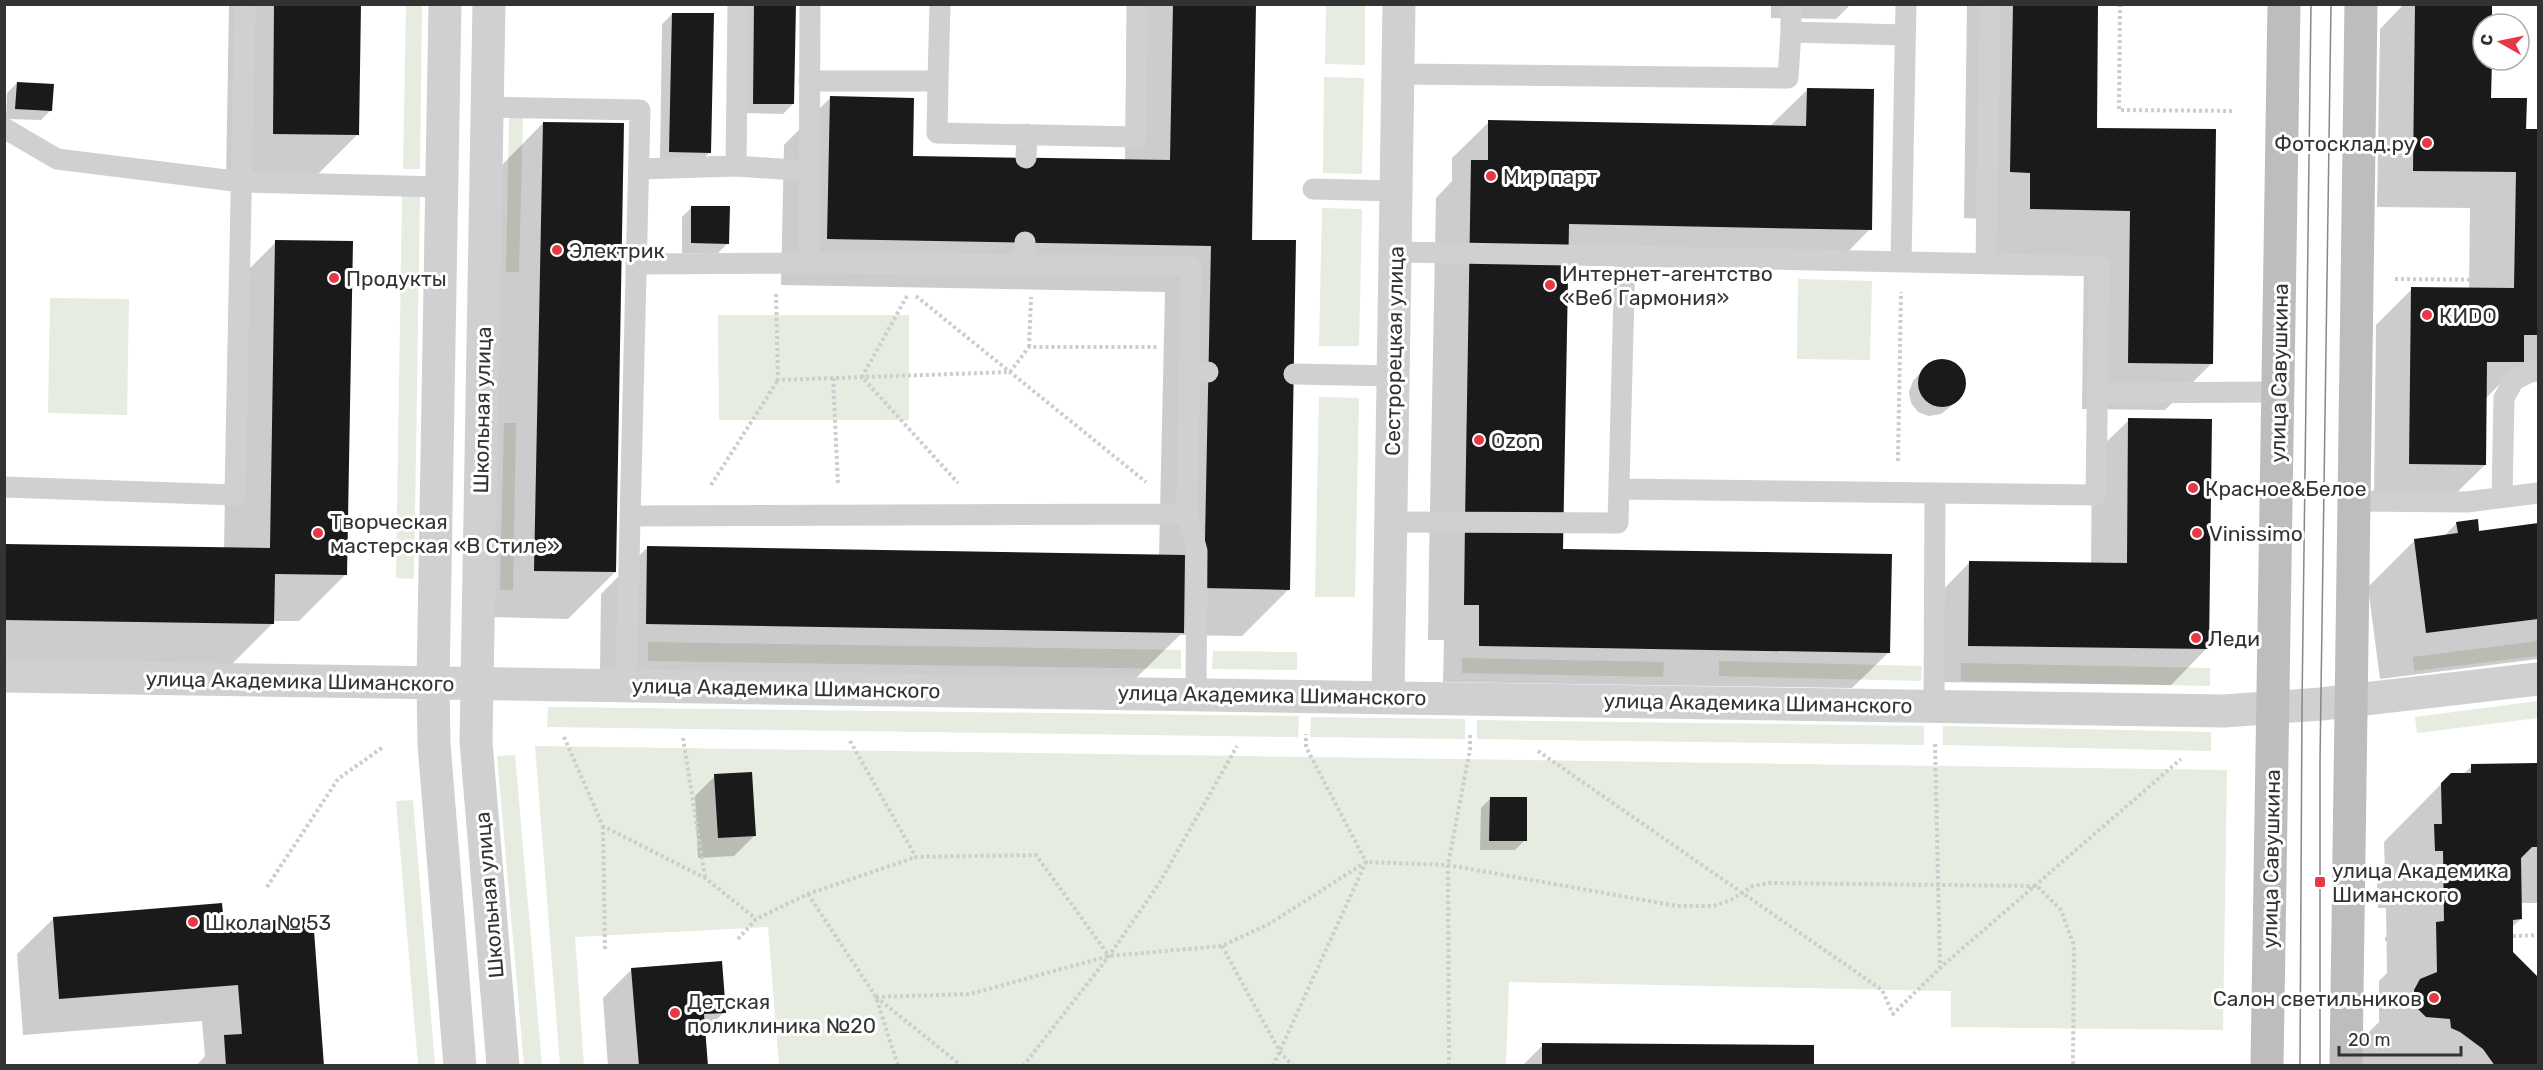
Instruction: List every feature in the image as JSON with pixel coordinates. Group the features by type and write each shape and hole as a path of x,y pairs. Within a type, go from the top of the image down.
{"main road":[{"name":"улица Савушкина","path":"2267,1065 2284,4"},
{"path":"2346,1065 2361,4"}],"street":[{"name":"Школьная улица","path":"445,4 433,683 434,744 460,1065"},
{"name":"Школьная улица","path":"489,4 476,742 503,1065"},
{"name":"Сестрорецкая улица","path":"1388,697 1399,4"},
{"name":"улица Академика Шиманского","path":"4,676 2224,711 2351,701 2538,679"}],"lane":[{"path":"4,487 235,495 245,4"},
{"path":"736,166 738,4"},
{"path":"809,263 810,4"},
{"path":"940,4 937,133 1136,137 1137,4"},
{"path":"1398,74 1788,78 1791,4"},
{"path":"1901,261 1906,4"},
{"path":"1986,263 1990,4"},
{"path":"1791,32 1905,35"},
{"path":"809,81 938,81"},
{"path":"487,107 640,110 626,686"},
{"path":"4,128 57,159 242,183 442,187"},
{"path":"1026,158 1027,134"},
{"path":"639,169 736,166 809,171"},
{"path":"1312,189 1396,191"},
{"path":"1025,242 1025,264"},
{"path":"1396,252 2099,266 2096,495 1620,489"},
{"path":"1391,522 1618,523 1625,256"},
{"path":"637,264 1191,266 1190,347 1199,372 1187,514 1197,551 1196,693"},
{"path":"2502,497 2504,398 2514,380 2538,369"},
{"path":"1294,374 1394,376"},
{"path":"2098,393 2279,392"},
{"path":"1934,707 1935,493"},
{"path":"2355,501 2467,502 2538,493"},
{"path":"630,516 1187,514"}],"path":[{"path":"2120,4 2119,110 2235,111"},
{"path":"2395,279 2506,280 2507,179 2397,178"},
{"path":"1898,492 1901,261"},
{"path":"1010,372 1029,347 1031,292 1025,264"},
{"path":"862,378 910,290 1187,514"},
{"path":"691,516 778,380 776,315"},
{"path":"1029,347 1190,347"},
{"path":"778,380 1010,372"},
{"path":"832,378 839,515"},
{"path":"862,378 987,515"},
{"path":"1305,728 1306,747 1366,862"},
{"path":"1449,1065 1448,865 1470,749 1470,731"},
{"path":"564,737 603,826 605,950"},
{"path":"683,738 705,878"},
{"path":"850,741 916,857"},
{"path":"1023,1065 1109,956 1160,882 1237,746"},
{"path":"267,888 338,779 383,747"},
{"path":"1538,751 1882,990 1893,1014 1940,968 2181,759"},
{"path":"1936,756 1940,968"},
{"path":"603,826 705,878 756,919"},
{"path":"738,939 756,919 808,894 916,857 1036,855 1109,956"},
{"path":"1273,1065 1366,862"},
{"path":"876,997 970,994 1109,956 1222,946 1269,924 1366,862 1448,865 1677,906 1713,906 1731,900 1753,886 1770,883 2037,886 2061,910 2074,946 2073,1065"},
{"path":"808,894 876,997 898,1065"},
{"path":"2513,936 2538,935"},
{"path":"2382,940 2436,938"},
{"path":"1222,946 1280,1052 1293,1065"},
{"path":"876,997 962,1065"},
{"path":"2381,1040 2444,1052 2461,1065"}],"shaded area":[{"path":"406,5 422,5 420,169 403,169"},
{"path":"1326,5 1365,5 1365,65 1325,64"},
{"path":"1324,77 1364,78 1362,174 1323,173"},
{"path":"509,118 523,118 519,272 506,272"},
{"path":"402,195 420,196 414,579 396,578"},
{"path":"1322,208 1362,209 1359,346 1319,346"},
{"path":"1798,279 1872,281 1870,360 1797,359"},
{"path":"50,298 129,299 127,415 48,413"},
{"path":"718,315 909,315 909,420 719,420"},
{"path":"1319,397 1359,398 1355,597 1315,597"},
{"path":"504,423 516,423 513,590 500,590"},
{"path":"2538,641 2538,656 2414,671 2413,657"},
{"path":"648,642 1181,650 1181,669 648,661"},
{"path":"1213,651 1297,652 1297,670 1212,669"},
{"path":"1462,658 1664,662 1663,677 1462,673"},
{"path":"1719,661 1922,666 1921,681 1719,676"},
{"path":"1961,663 2210,668 2210,686 1961,681"},
{"path":"2538,701 2538,718 2417,733 2415,717"},
{"path":"548,707 1299,716 1298,737 547,727"},
{"path":"1311,717 1465,719 1465,739 1310,737"},
{"path":"1477,720 1924,726 1924,745 1477,739"},
{"path":"1943,726 2211,732 2211,751 1943,745"},
{"path":"535,746 2227,770 2223,1030 1951,1027 1951,991 1509,982 1506,1065 779,1065 768,927 575,937 584,1065 560,1065"},
{"path":"515,755 542,1065 524,1065 497,756"},
{"path":"413,800 435,1065 418,1065 396,801"}],"building":[{"path":"274,4 361,4 359,135 273,134"},
{"path":"754,4 796,4 794,104 753,104"},
{"path":"1173,4 1256,4 1252,240 1296,240 1290,590 1204,588 1211,246 827,239 830,96 914,98 913,156 1170,160"},
{"path":"2013,5 2098,5 2097,128 2216,129 2213,364 2128,363 2130,211 2030,209 2030,173 2010,172"},
{"path":"2415,5 2492,5 2492,12 2471,12 2471,72 2492,72 2491,98 2527,98 2526,129 2538,129 2538,335 2524,335 2524,362 2487,362 2486,465 2409,464 2411,287 2514,288 2516,172 2413,171"},
{"path":"672,13 714,13 711,153 669,152"},
{"path":"17,82 54,84 52,111 15,109"},
{"path":"1807,88 1874,89 1872,230 1569,224 1563,549 1892,554 1890,653 1479,646 1479,605 1464,605 1471,160 1488,160 1488,120 1806,126"},
{"path":"543,122 624,123 616,572 534,571"},
{"path":"691,206 730,206 729,244 691,243"},
{"path":"275,240 353,241 347,575 275,574 274,624 4,620 4,544 270,548"},
{"path":"1942,359 1959,366 1966,383 1959,400 1942,407 1925,400 1918,383 1925,366"},
{"path":"2128,418 2212,419 2209,649 1968,646 1969,561 2127,563"},
{"path":"2478,519 2479,531 2538,523 2538,619 2426,633 2414,539 2458,533 2456,522"},
{"path":"647,546 1185,555 1184,633 646,624"},
{"path":"2538,763 2538,847 2532,847 2521,858 2522,919 2513,920 2513,952 2538,977 2538,1066 2495,1066 2483,1049 2451,1028 2450,1019 2426,1017 2417,1008 2415,1002 2414,990 2420,979 2437,972 2436,922 2444,921 2443,851 2435,851 2434,824 2442,824 2441,783 2451,773 2471,773 2471,764"},
{"path":"752,772 756,836 718,838 714,774"},
{"path":"1490,797 1527,797 1527,841 1489,841"},
{"path":"222,903 224,924 313,917 324,1066 226,1066 224,1035 242,1034 238,985 59,999 53,917"},
{"name":"Детская поликлиника №20","path":"722,961 726,1013 704,1014 708,1066 639,1066 631,968"},
{"path":"1542,1043 1814,1045 1814,1066 1542,1066"}],"tram line":[{"path":"2300,1066 2311,4"},
{"path":"2320,1066 2320,761 2331,4"}],"place":[{"name":"Фотосклад.ру","path":"2427,143"},
{"name":"Мир парт","path":"1491,176"},
{"name":"Электрик","path":"557,250"},
{"name":"Продукты","path":"334,278"},
{"name":"Интернет-агентство «Веб Гармония»","path":"1550,285"},
{"name":"КИDO","path":"2427,315"},
{"name":"Ozon","path":"1479,440"},
{"name":"Красное&Белое","path":"2193,488"},
{"name":"Творческая мастерская «В Стиле»","path":"318,533"},
{"name":"Vinissimo","path":"2197,533"},
{"name":"Леди","path":"2196,638"},
{"name":"улица Академика Шиманского","path":"2320,882"},
{"name":"Школа № 53","path":"193,922"},
{"name":"Салон светильников","path":"2434,998"},
{"name":"Детская поликлиника №20","path":"675,1013"}]}
